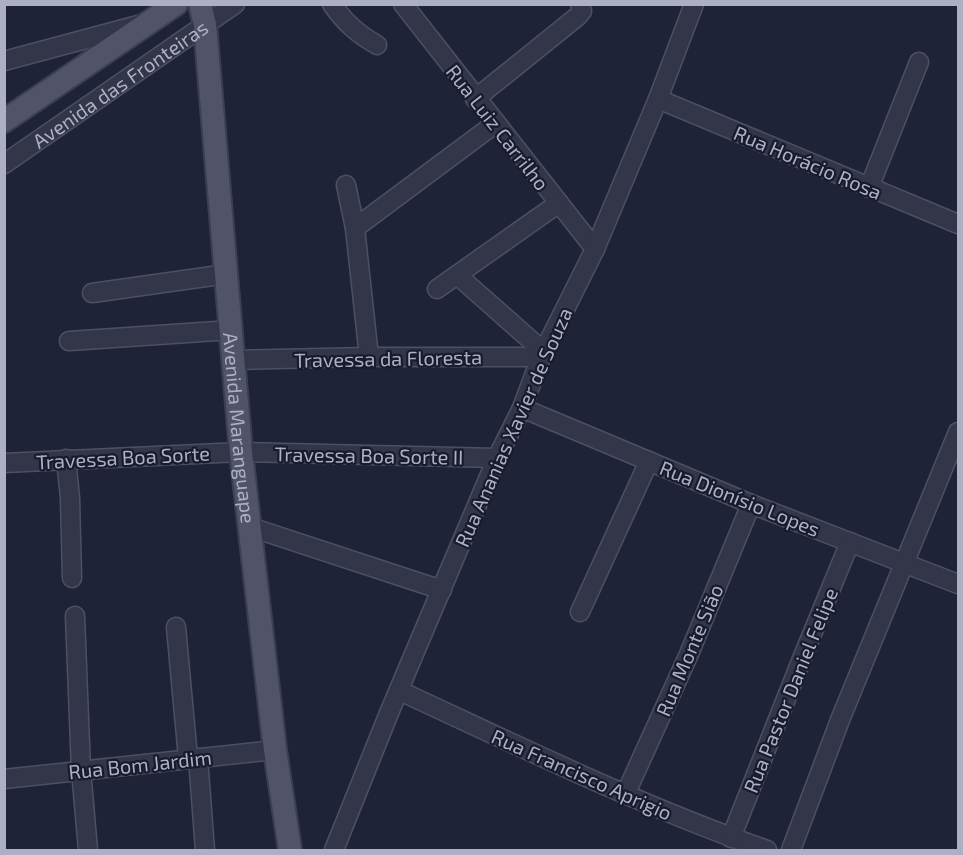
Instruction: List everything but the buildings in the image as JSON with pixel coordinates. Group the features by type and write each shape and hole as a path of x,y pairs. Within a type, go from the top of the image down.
{"main road":[{"name":"Avenida das Fronteiras","path":"4,121 176,4"},
{"name":"Avenida Maranguape","path":"203,15 235,360 241,452 275,750 290,850"}],"street":[{"name":"Avenida das Fronteiras","path":"4,164 203,15 235,4"},
{"path":"332,4 343,20 358,35 377,45"},
{"name":"Rua Luiz Carrilho","path":"403,4 594,249"},
{"path":"475,99 578,16 582,11 580,4"},
{"name":"Rua Ananias Xavier de Souza","path":"334,850 497,458 522,408 542,354 594,249 658,99 692,6"},
{"name":"Avenida das Fronteiras","path":"4,61 151,21"},
{"path":"869,188 919,62"},
{"name":"Rua Horácio Rosa","path":"658,99 958,224"},
{"path":"355,228 496,123"},
{"path":"346,185 355,228 369,357"},
{"path":"437,289 559,204"},
{"path":"92,293 227,274"},
{"path":"457,274 542,354"},
{"path":"69,341 232,330"},
{"name":"Travessa da Floresta","path":"235,360 542,354"},
{"name":"Rua Dionísio Lopes","path":"522,408 752,504 958,584"},
{"path":"790,850 840,720 958,432"},
{"name":"Travessa Boa Sorte II","path":"241,452 497,458"},
{"name":"Travessa Boa Sorte","path":"4,463 241,452"},
{"path":"66,459 70,498 72,578"},
{"path":"580,612 649,461"},
{"name":"Rua Monte Sião","path":"625,795 689,654 752,504"},
{"path":"250,527 442,590"},
{"name":"Rua Pastor Daniel Felipe","path":"731,838 850,542"},
{"path":"75,616 81,770 88,850"},
{"path":"176,627 205,850"},
{"name":"Rua Francisco Aprigio","path":"400,692 625,795 731,838 767,850"},
{"name":"Rua Bom Jardim","path":"4,779 275,750"}]}
